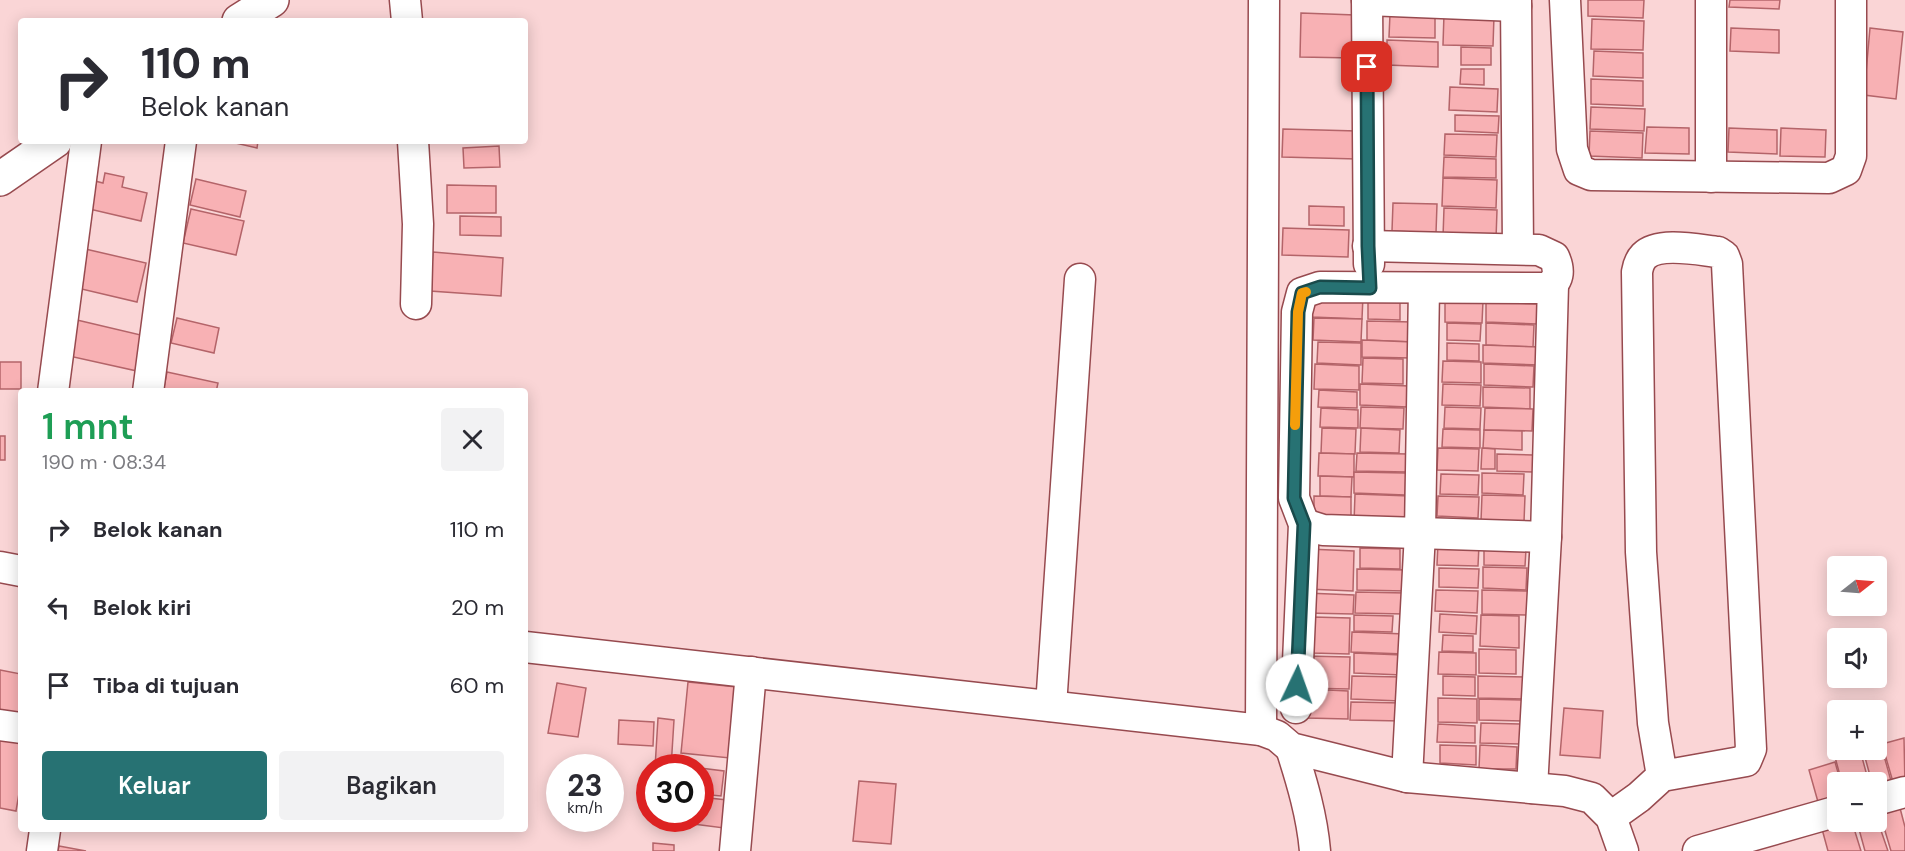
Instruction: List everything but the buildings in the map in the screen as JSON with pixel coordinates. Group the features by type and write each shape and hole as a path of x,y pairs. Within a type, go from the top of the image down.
{"highway":[{"path":"244,18 272,0"},
{"path":"0,179 51,144"}],"street":[{"path":"405,0 407,18"},
{"path":"1261,730 1264,0"},
{"path":"1370,288 1367,0 1516,3 1518,249"},
{"path":"1565,0 1572,149 1579,170 1591,175 1829,178 1846,170 1851,156 1851,0"},
{"path":"1711,0 1711,177"},
{"path":"54,388 86,144"},
{"path":"149,388 181,144"},
{"path":"413,144 418,224 416,304"},
{"path":"1368,246 1539,250 1554,256 1558,267 1557,278 1553,285 1546,537 1532,788"},
{"path":"1611,818 1662,776 1746,761 1751,749 1727,264 1724,256 1718,252 1667,247 1654,249 1646,254 1640,261 1637,273 1641,552 1653,723 1662,776"},
{"path":"1051,706 1080,279"},
{"path":"1296,708 1304,524 1294,498 1298,312 1302,293 1320,287 1545,288 1553,285"},
{"path":"1407,777 1420,533 1424,288"},
{"path":"1304,524 1323,530 1546,537"},
{"path":"0,567 18,570"},
{"path":"528,647 1261,730 1277,736 1291,748 1407,777 1565,790 1592,798 1611,818 1623,851"},
{"path":"735,851 751,672"},
{"path":"0,725 18,728"},
{"path":"1291,748 1303,788 1314,836 1315,851"},
{"path":"1887,797 1905,792"},
{"path":"1698,851 1827,814"},
{"path":"42,851 45,832"}],"slow traffic":[{"path":"1295,425 1298,312 1302,293 1306,292"}],"route":[{"path":"1297,685 1304,524 1294,498 1298,312 1302,293 1320,287 1370,288 1367,67"}]}
